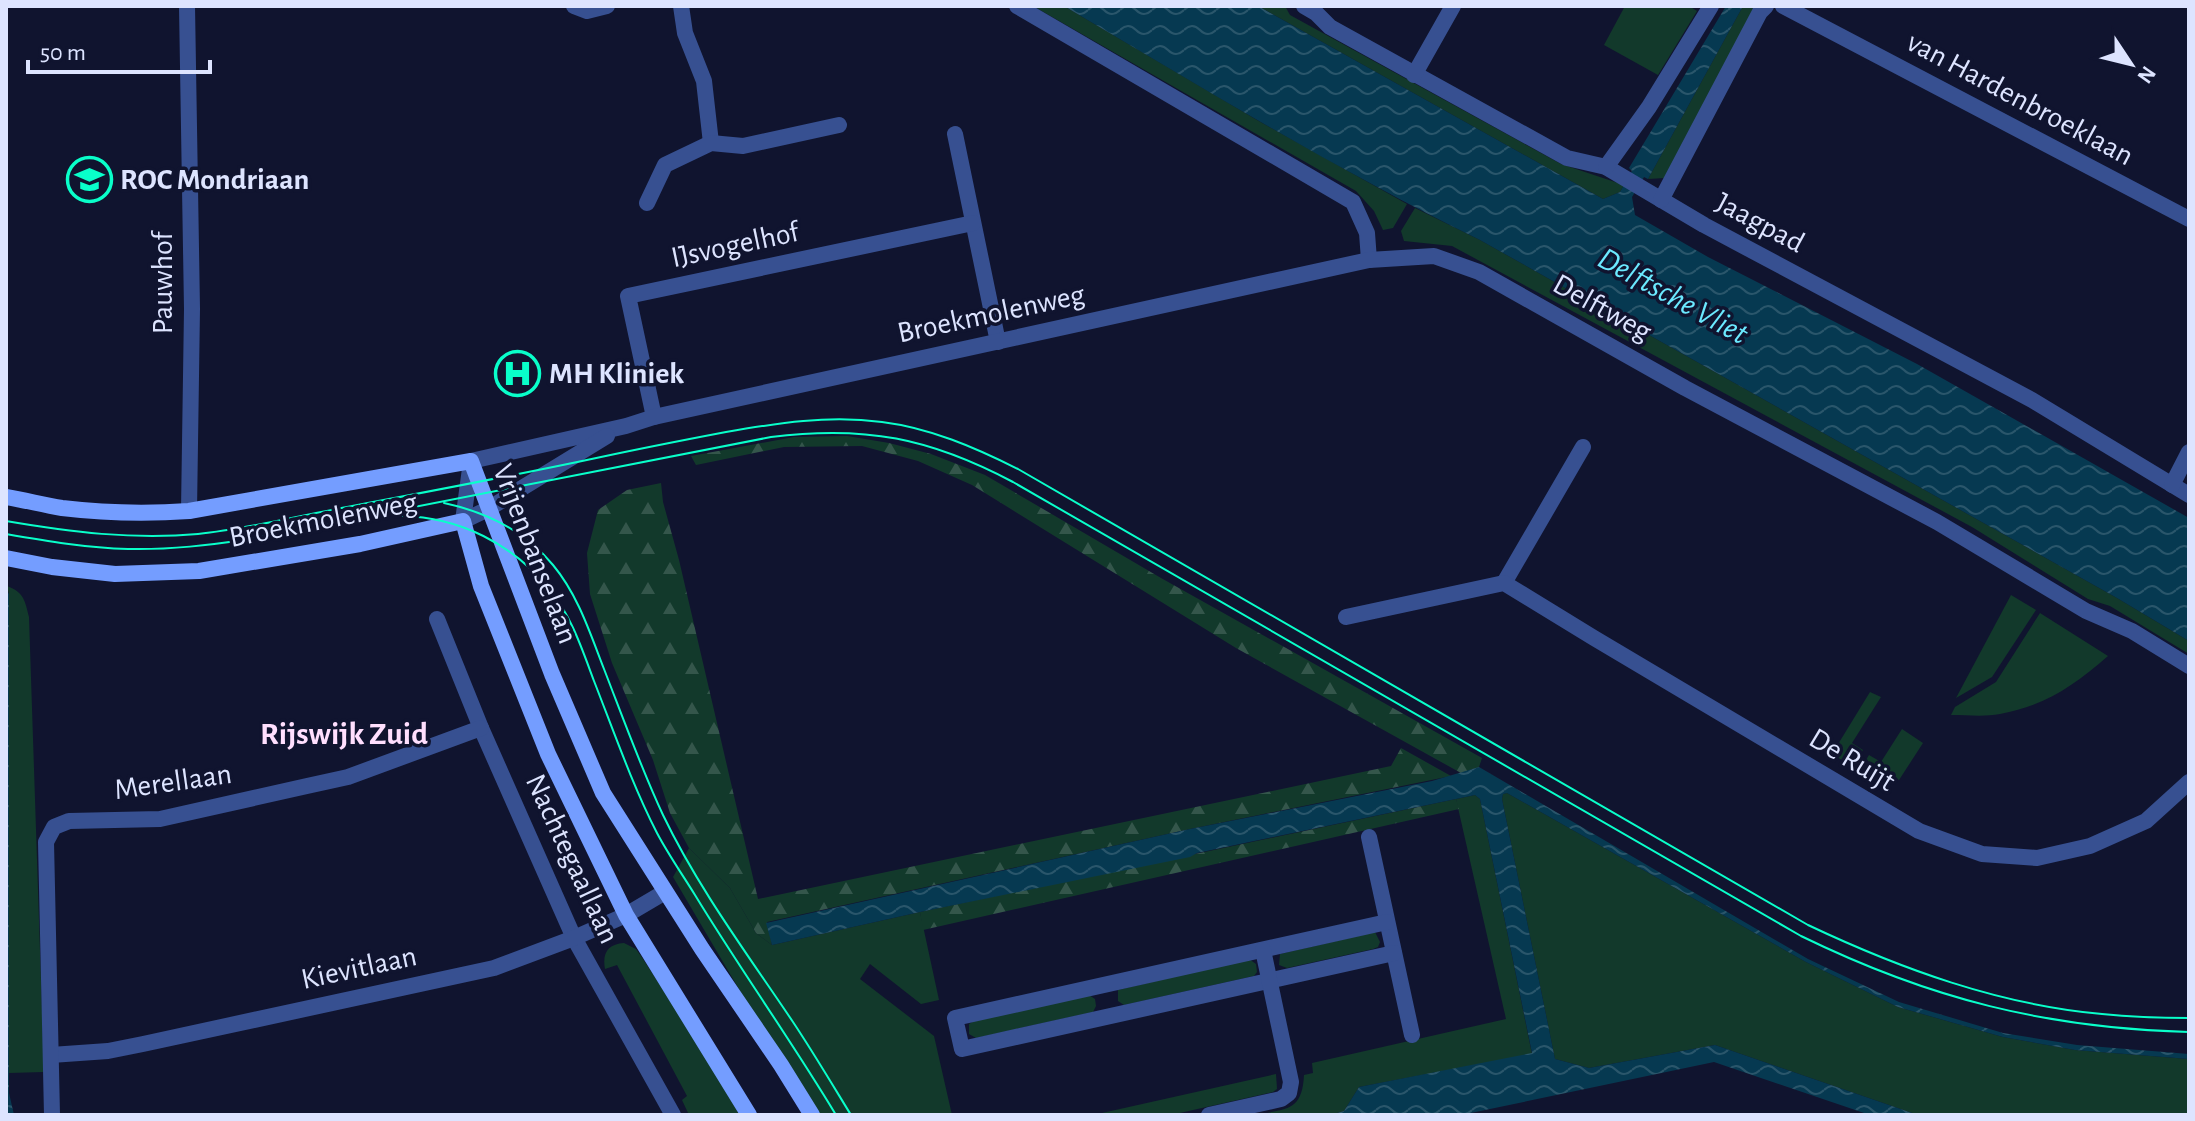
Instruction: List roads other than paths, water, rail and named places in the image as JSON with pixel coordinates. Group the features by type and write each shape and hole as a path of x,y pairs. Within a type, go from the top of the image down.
{"main road":[{"name":"Broekmolenweg","path":"6,497 61,508 152,513 189,511 471,461"},
{"name":"Vrijenbanselaan","path":"471,461 552,674 603,793 812,1115"},
{"name":"Broekmolenweg","path":"6,558 115,574 199,571 360,544 463,521"},
{"name":"Vrijenbanselaan","path":"463,521 481,586 548,754 626,915 749,1115"}],"street":[{"name":"Pauwhof","path":"187,6 192,309 189,511"},
{"path":"574,6 587,11 607,6"},
{"path":"681,6 685,33 704,81 711,143"},
{"path":"1017,6 1353,202 1367,233 1369,260"},
{"name":"Jaagpad","path":"1304,6 1330,27 1567,158 1606,167 1731,240 2032,400 2189,495"},
{"path":"1414,75 1453,6"},
{"path":"1606,167 1649,107 1711,6"},
{"path":"1656,197 1766,6"},
{"name":"van Hardenbroeklaan","path":"1783,6 2189,219"},
{"path":"647,203 665,165 711,143 743,146 839,125"},
{"path":"955,134 998,342"},
{"name":"IJsvogelhof","path":"654,417 628,296 973,223"},
{"name":"Delftweg","path":"1369,260 1434,256 1479,272 1685,388 1937,522 2086,611 2132,631 2189,666"},
{"name":"Broekmolenweg","path":"471,461 654,417 1369,260"},
{"name":"Broekmolenweg","path":"463,521 626,426"},
{"path":"1346,617 1504,583 1583,447"},
{"path":"2172,485 2189,452"},
{"name":"Vrijenbanselaan","path":"463,521 471,461"},
{"name":"De Ruijt","path":"1504,583 1919,831 1982,854 2037,858 2090,846 2146,821 2189,782"},
{"name":"Nachtegaallaan","path":"437,619 481,728 574,938 673,1115"},
{"name":"Merellaan","path":"51,1055 46,842 54,827 69,821 160,819 348,777 481,728"},
{"path":"1369,837 1412,1035"},
{"name":"Kievitlaan","path":"51,1055 108,1051 494,968 626,915 665,892"},
{"path":"1387,922 955,1018 962,1049 1394,953"},
{"path":"1209,1115 1281,1099 1289,1093 1291,1082 1263,950"},
{"path":"1106,985 1113,1015"},
{"path":"51,1055 52,1115"}],"water":[{"name":"Delftsche Vliet","path":"1064,6 1258,6 1603,199 1620,192 1632,171 1629,168 1726,6 1743,6 1648,179 1644,177 1632,197 1635,215 1708,257 1917,364 2189,518 2189,641 1480,240 1322,157"},
{"path":"6,557 9,594 9,1093 14,1115 6,1115"},
{"path":"1479,767 1808,959 1899,1002 2003,1033 2077,1045 2189,1054 2189,1059 2075,1050 2003,1037 1898,1007 1806,962 1507,793 1503,794 1502,799 1555,1059 1589,1068 1715,1045 1918,1115 1870,1115 1714,1062 1461,1115 1330,1115 1344,1111 1359,1087 1532,1053 1480,799 1475,795 772,945 766,923 1190,829 1432,781"}],"tram line":[{"path":"6,521 102,534 198,534 254,526 765,426 842,419 917,429 968,446 1018,469 1808,925 1915,970 1989,993 2064,1009 2124,1016 2189,1018"},
{"path":"6,534 113,548 159,549 205,545 251,539 771,437 837,433 896,438 953,455 1013,482 1801,936 1896,977 1990,1006 2086,1024 2189,1032"},
{"path":"444,503 490,518 517,533 542,553 570,589 647,779 677,842 851,1115"},
{"path":"402,516 444,522 502,546 535,573 557,599 575,633 631,777 657,833 836,1115"}],"place":[{"name":"ROC Mondriaan","path":"89,180"},
{"name":"MH Kliniek","path":"518,374"}],"district":[{"name":"Rijswijk Zuid","path":"344,734"}]}
